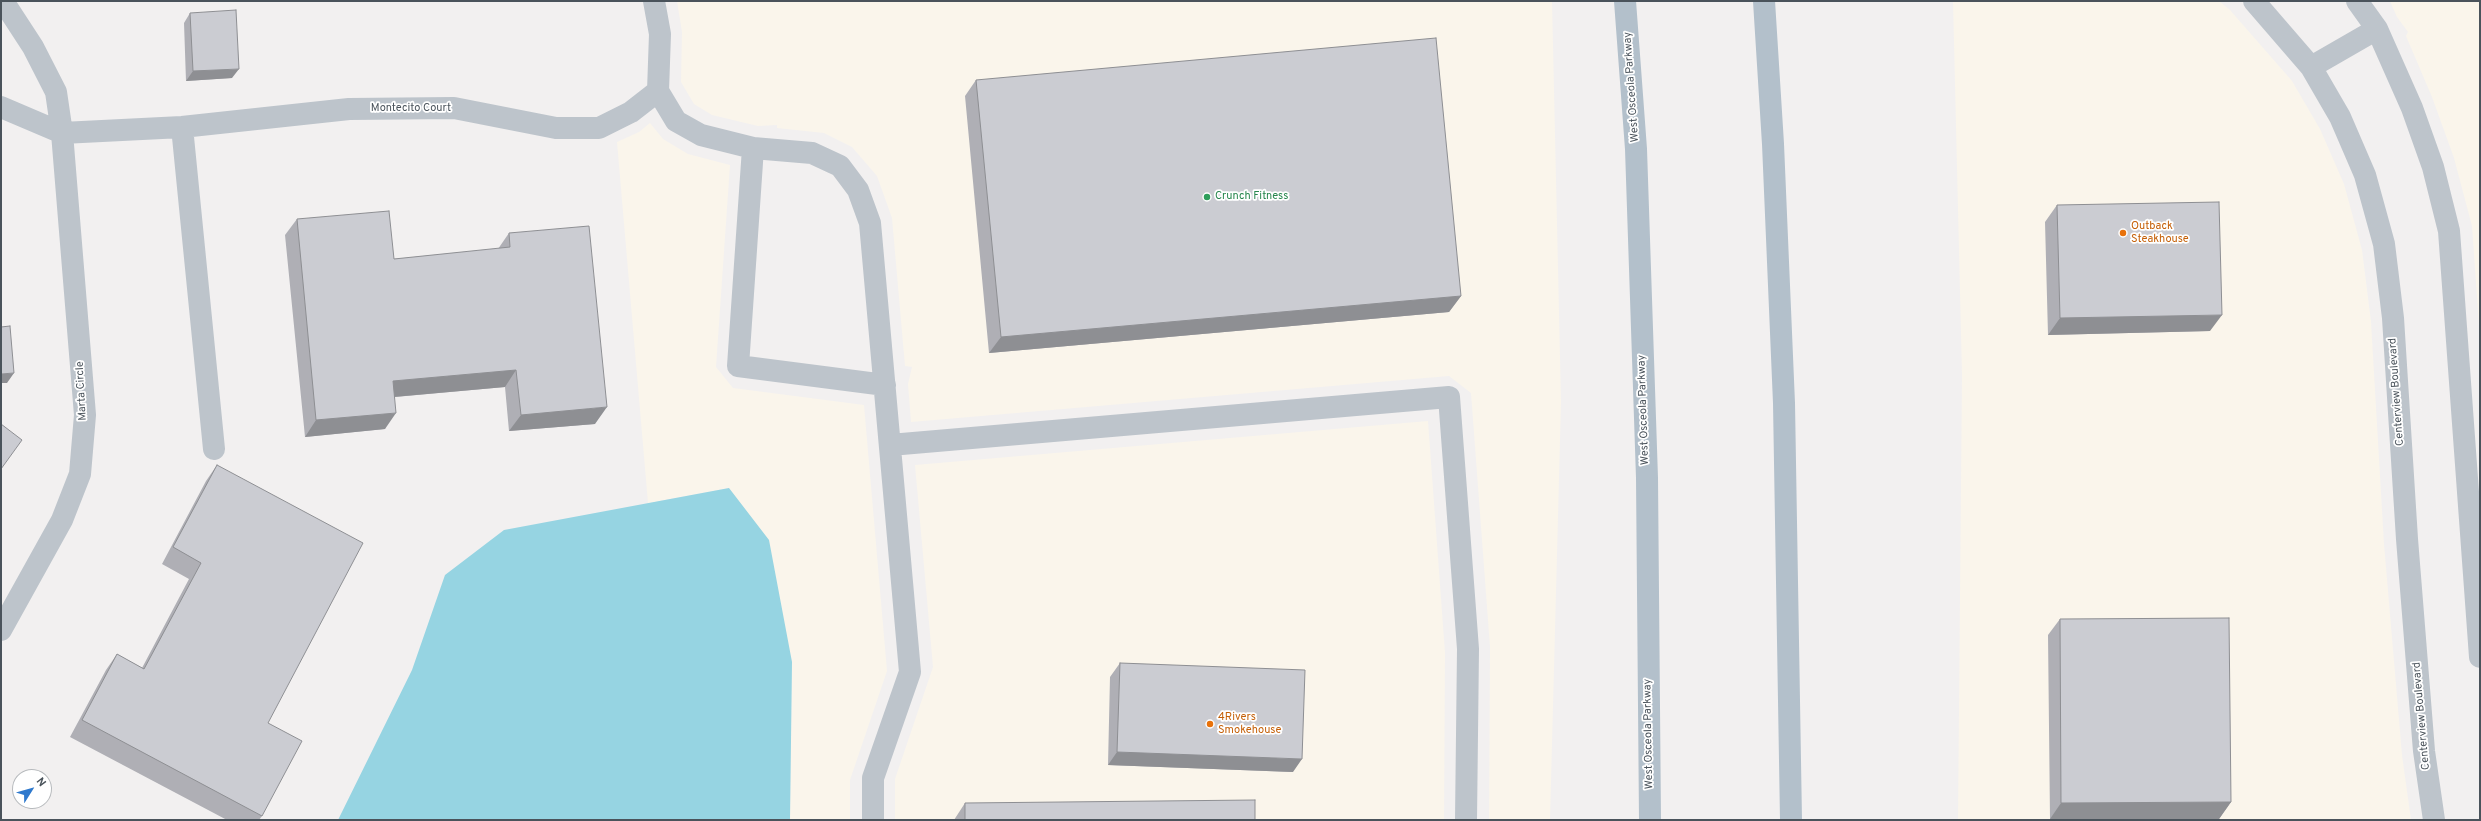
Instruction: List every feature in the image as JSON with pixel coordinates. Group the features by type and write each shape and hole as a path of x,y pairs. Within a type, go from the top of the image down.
{"main road":[{"name":"West Osceola Parkway","path":"1625,1 1636,150 1646,470 1650,820"},
{"path":"1764,1 1773,144 1784,403 1790,820"}],"street":[{"path":"3,1 33,47 56,92 62,133"},
{"path":"654,1 660,34 658,91 676,120 701,135 753,148 812,152 840,166 858,190 870,223 910,672 873,778 873,820"},
{"name":"Centerview Boulevard","path":"2254,1 2311,67 2340,117 2365,175 2384,244 2393,318 2407,540 2424,751 2434,820"},
{"path":"2357,1 2378,29 2412,108 2430,160 2449,231 2480,657"},
{"path":"2311,67 2378,29"},
{"name":"Montecito Court","path":"1,107 62,133 182,127 349,109 454,108 556,128 599,128 631,112 658,91"},
{"path":"182,127 214,449"},
{"name":"Marta Circle","path":"1,630 62,520 80,474 85,415 62,133"},
{"path":"753,148 738,366 885,385"},
{"path":"890,445 1449,398 1468,649 1466,820"}],"shaded area":[{"path":"677,1 1552,1 1561,402 1550,820 1489,820 1490,647 1471,393 1449,376 911,422 908,384 912,367 905,366 892,218 877,176 852,147 824,133 777,128 777,125 758,126 712,115 694,104 681,82 682,32"},
{"path":"1953,1 2219,1 2230,10 2292,81 2320,129 2344,184 2362,250 2371,322 2384,544 2402,755 2411,820 1958,820 1962,375"},
{"path":"2390,1 2480,1 2480,340 2472,226 2454,158 2432,97 2406,36 2408,32 2397,17"},
{"path":"650,123 663,139 688,154 730,165 716,367 733,388 864,405 887,671 850,780 850,820 790,820 792,662 729,488 648,503 617,142 639,132"},
{"path":"1428,421 1445,653 1444,820 895,820 895,779 933,667 915,465"}],"water":[{"path":"729,488 769,540 792,662 790,820 338,820 412,670 445,575 504,530"}],"building":[{"path":"236,10 239,69 193,71 190,13"},
{"path":"1436,38 1461,296 1001,337 976,80"},
{"path":"2219,202 2222,315 2060,318 2057,205"},
{"path":"389,211 394,259 510,247 509,233 589,226 607,407 521,415 516,370 393,381 396,413 316,420 297,219"},
{"path":"10,326 14,373 1,374 1,327"},
{"path":"1,424 22,440 1,469"},
{"path":"217,465 363,543 268,723 302,741 262,816 82,720 117,654 144,669 201,563 173,547"},
{"path":"2229,618 2231,802 2061,803 2060,619"},
{"path":"1120,663 1305,670 1302,759 1117,752"},
{"path":"1255,800 1255,820 965,820 965,803"}],"place":[{"name":"Crunch Fitness","path":"1207,197"},
{"name":"Outback Steakhouse","path":"2123,233"},
{"name":"4Rivers Smokehouse","path":"1210,724"}]}
